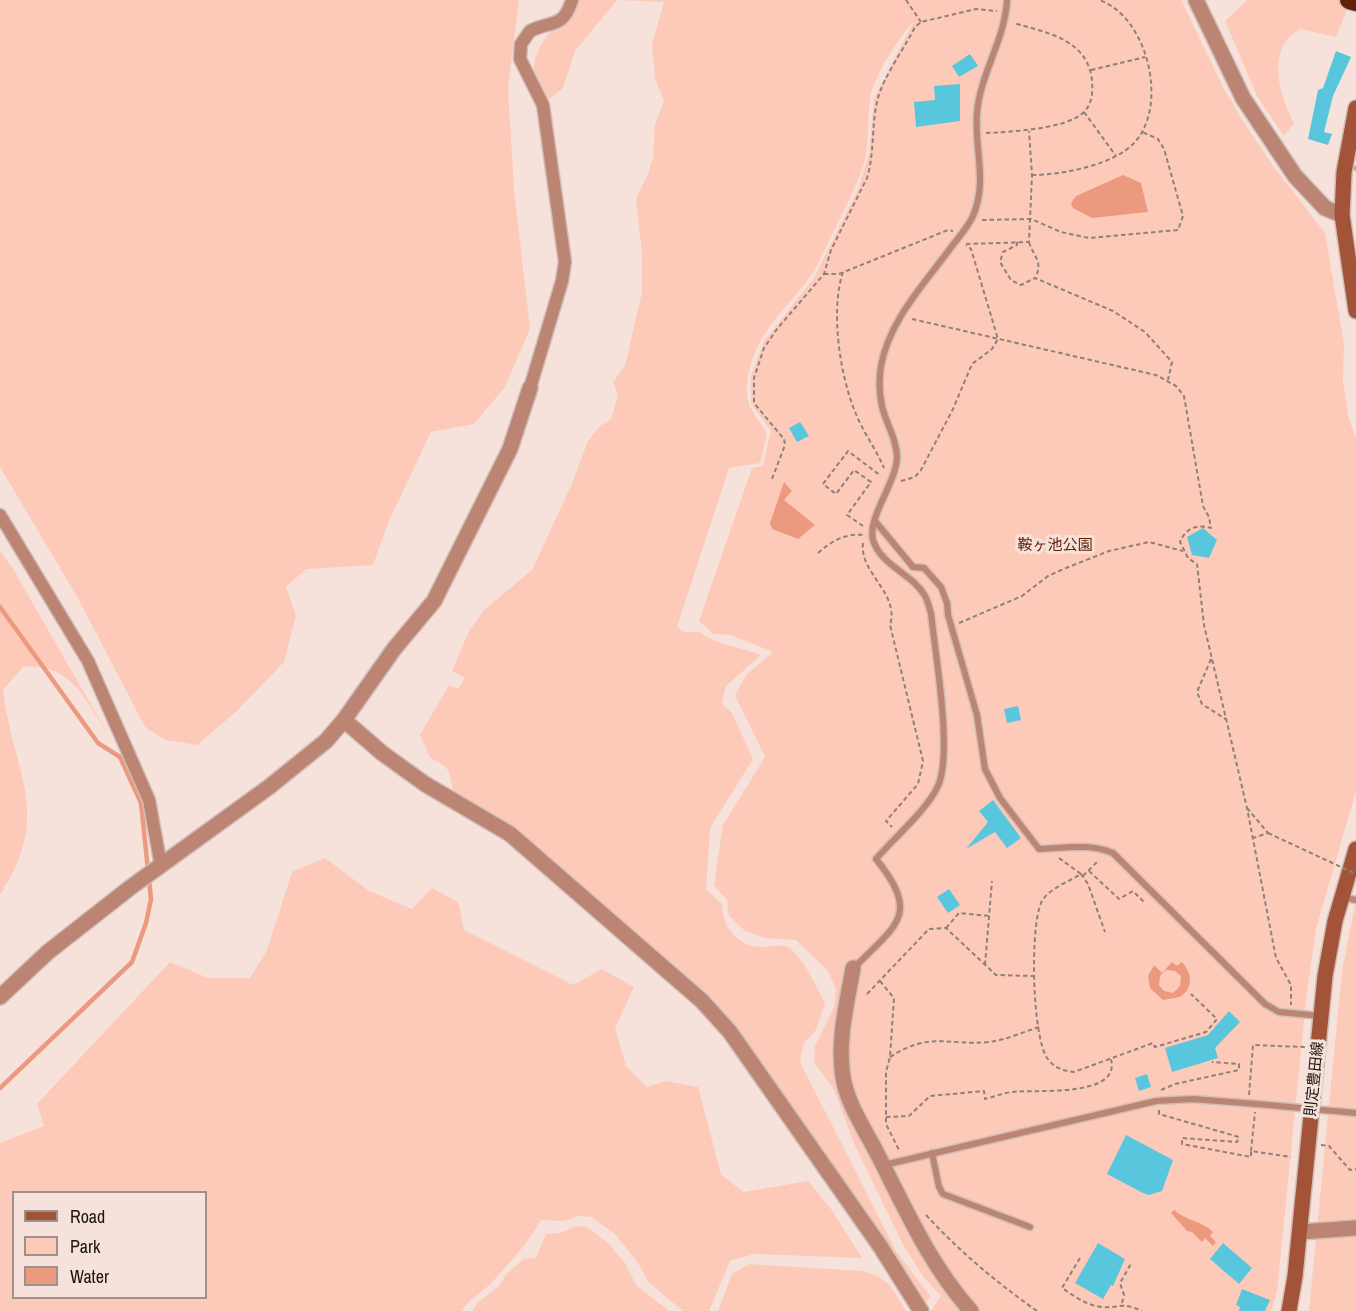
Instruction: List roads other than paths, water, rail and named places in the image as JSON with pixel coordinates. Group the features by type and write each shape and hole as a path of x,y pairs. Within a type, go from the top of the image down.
{"highway":[{"path":"1349,0 1356,2"}],"main road":[{"path":"1356,108 1344,172 1342,214 1356,311"},
{"name":"則定豊田線","path":"1289,1311 1300,1232 1330,945 1349,898 1356,849"}],"street":[{"path":"0,997 48,952 141,880 269,787 326,741 344,720 394,649 434,600 510,449 562,281 564,255 543,105 520,59 520,52 530,31 559,22 567,13 572,0"},
{"path":"1196,0 1243,98 1295,176 1325,208 1342,214"},
{"path":"0,515 88,660 149,800 159,868"},
{"path":"344,720 382,753 425,784 510,834 702,1001 730,1032 880,1246 921,1311"},
{"path":"853,968 840,1050 843,1079 851,1102 908,1217 947,1284 971,1311"},
{"path":"1300,1232 1356,1228"}],"lane":[{"path":"853,968 898,921 902,908 898,896 876,859 938,788 944,769 945,744 931,613 924,594 877,551 872,535 875,521 893,478 895,449 879,389 887,341 901,316 972,218 982,175 977,134 980,92 1005,21 1007,0"},
{"path":"875,521 913,567 924,568 941,587 977,715 985,769 1000,798 1039,849 1083,846 1102,848 1113,854 1265,1004 1279,1012 1321,1016"},
{"path":"883,1165 1159,1101 1193,1099 1356,1113"},
{"path":"932,1153 939,1187 943,1194 1030,1227"}],"water":[{"path":"1123,175 1141,183 1148,212 1092,218 1073,208 1071,203 1076,196"},
{"path":"784,482 792,491 784,500 815,525 798,539 772,529 770,523"},
{"path":"1172,962 1177,966 1182,962 1188,971 1190,980 1188,989 1180,997 1163,1000 1150,988 1148,976 1154,965 1162,973","holes":["1166,970 1175,971 1181,976 1180,986 1173,993 1164,991 1159,985 1160,976"]},
{"path":"1174,1210 1213,1232 1210,1236 1216,1242 1213,1246 1205,1238 1202,1242 1192,1232 1187,1231 1171,1213"}],"waterway":[{"path":"0,607 98,743 120,757 141,803 148,870"},
{"path":"0,1088 132,962 146,923 151,899 149,879"}],"park label":[{"name":"鞍ヶ池公園","path":"1055,546"}]}
